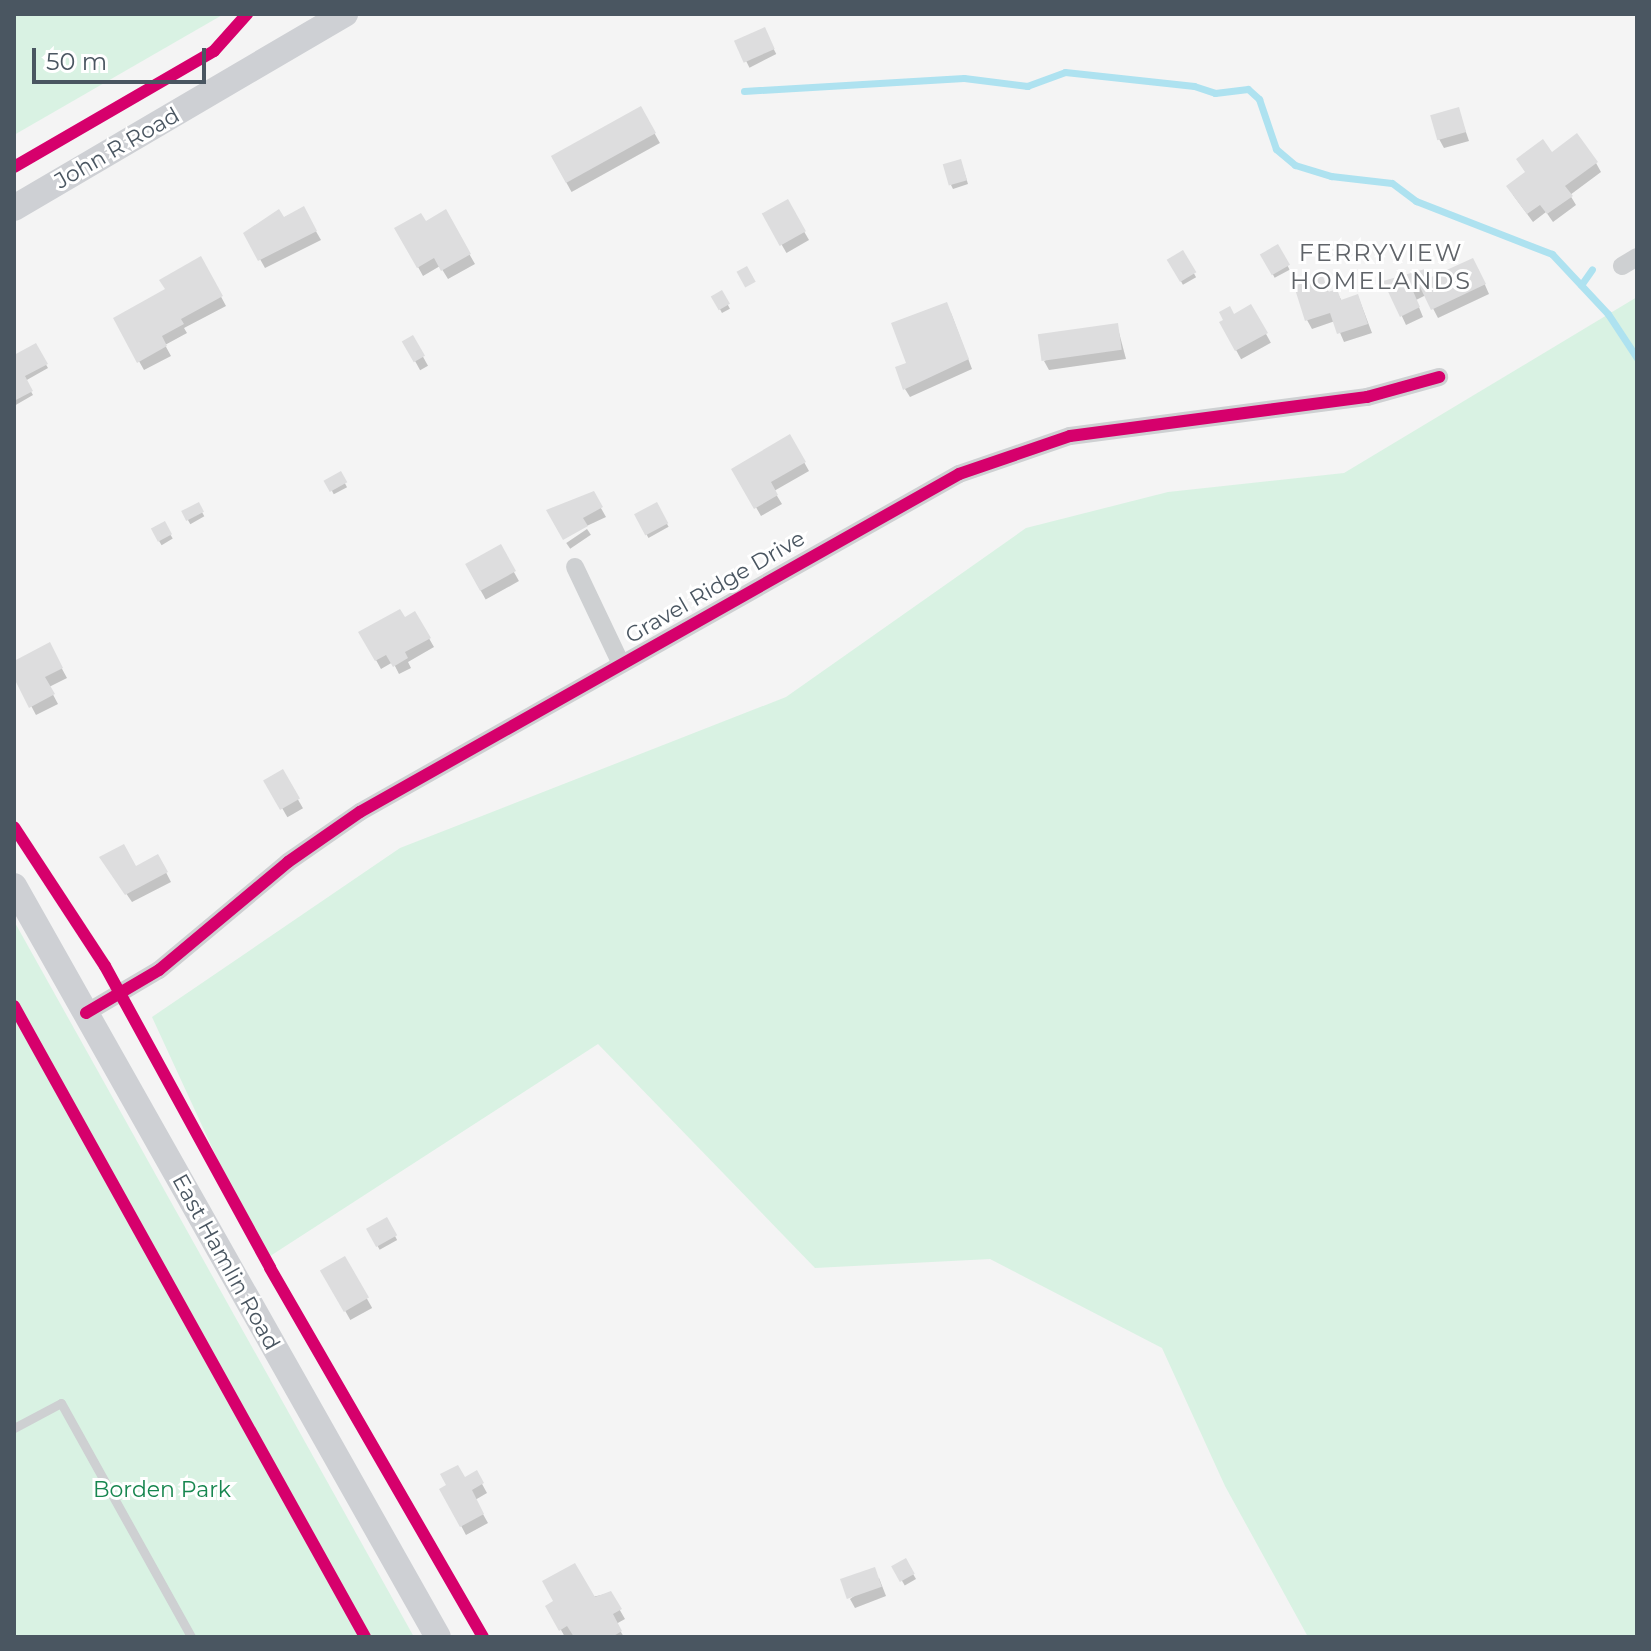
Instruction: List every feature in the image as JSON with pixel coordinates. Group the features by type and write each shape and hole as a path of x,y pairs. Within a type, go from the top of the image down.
{"street":[{"name":"John R Road","path":"14,208 345,14"},
{"name":"Gravel Ridge Drive","path":"86,1013 159,970 288,862 351,818 907,500 994,460 1130,424 1353,399 1439,377"},
{"path":"575,567 621,664"},
{"name":"East Hamlin Road","path":"14,886 438,1637"}],"lane":[{"path":"14,1428 61,1403 191,1637"}],"green space":[{"path":"14,14 224,14 14,135"},
{"path":"1637,297 1637,1637 1308,1637 1225,1486 1162,1348 990,1259 815,1268 598,1044 264,1260 152,1017 400,848 786,697 1026,528 1168,492 1344,473"},
{"name":"Borden Park","path":"14,921 414,1637 14,1637"}],"building":[{"path":"765,27 775,49 744,63 734,41"},
{"path":"641,106 656,133 566,183 551,156"},
{"path":"1459,107 1466,132 1437,140 1430,115"},
{"path":"1577,133 1598,162 1565,186 1573,196 1547,214 1540,205 1527,214 1506,186 1525,172 1516,159 1543,139 1552,152"},
{"path":"961,159 967,180 949,185 943,164"},
{"path":"788,199 806,231 780,246 762,214"},
{"path":"304,206 317,231 258,261 243,233 279,209 284,217"},
{"path":"446,209 471,254 441,271 434,258 417,268 394,228 421,213 426,221"},
{"path":"1278,244 1290,265 1272,275 1260,254"},
{"path":"1183,250 1196,272 1180,282 1167,260"},
{"path":"201,256 223,296 181,319 184,324 162,336 167,346 137,363 113,318 165,289 159,280"},
{"path":"1473,258 1486,284 1431,310 1420,287 1413,291 1420,307 1400,317 1383,281 1425,269 1429,278"},
{"path":"747,266 756,282 745,288 737,272"},
{"path":"1323,276 1328,292 1337,289 1341,300 1358,294 1368,324 1337,334 1330,313 1305,321 1294,286"},
{"path":"722,290 730,304 719,310 711,296"},
{"path":"947,302 969,359 903,390 895,367 906,363 891,323"},
{"path":"1251,304 1268,333 1235,351 1219,322 1223,320 1219,312 1230,306 1234,314"},
{"path":"1118,323 1122,350 1042,361 1038,334"},
{"path":"413,335 425,356 414,362 402,342"},
{"path":"36,343 48,364 25,376 33,391 14,401 14,355"},
{"path":"790,434 806,462 771,482 778,495 754,509 731,469"},
{"path":"341,471 347,482 330,492 324,481"},
{"path":"594,491 603,507 583,518 588,526 563,540 546,510"},
{"path":"199,502 204,512 186,521 181,511"},
{"path":"657,502 668,523 645,535 634,514"},
{"path":"165,521 172,534 158,542 151,529"},
{"path":"501,544 516,571 480,591 465,564"},
{"path":"400,609 405,617 415,611 431,638 405,652 408,658 393,667 386,655 375,661 358,632"},
{"path":"50,642 63,668 45,677 55,694 29,708 14,678 14,661"},
{"path":"283,769 300,798 280,810 263,780"},
{"path":"124,844 136,866 158,854 168,872 125,895 99,857"},
{"path":"387,1217 397,1235 376,1247 366,1229"},
{"path":"345,1256 369,1298 344,1312 320,1270"},
{"path":"458,1465 465,1477 477,1470 484,1483 472,1490 484,1514 460,1527 439,1489 446,1485 440,1474"},
{"path":"906,1558 915,1574 900,1582 891,1566"},
{"path":"575,1563 595,1597 611,1591 622,1609 613,1614 622,1631 612,1637 574,1637 567,1626 559,1631 545,1606 553,1601 542,1581"},
{"path":"875,1567 882,1587 847,1599 840,1579"}],"waterway":[{"path":"744,91 964,78 1027,86 1065,72 1194,86 1215,93 1248,89 1259,99 1276,149 1295,165 1331,176 1392,183 1416,201 1552,254 1608,314 1637,358"},
{"path":"1581,285 1592,269"}],"cycle path":[{"path":"14,167 214,51 247,14"},
{"path":"86,1013 159,970 288,862 360,812 959,474 1070,436 1367,397 1439,377"},
{"path":"14,827 105,966 270,1268 483,1637"},
{"path":"14,1006 365,1637"}],"district":[{"name":"FERRYVIEW HOMELANDS","path":"1381,267"}]}
